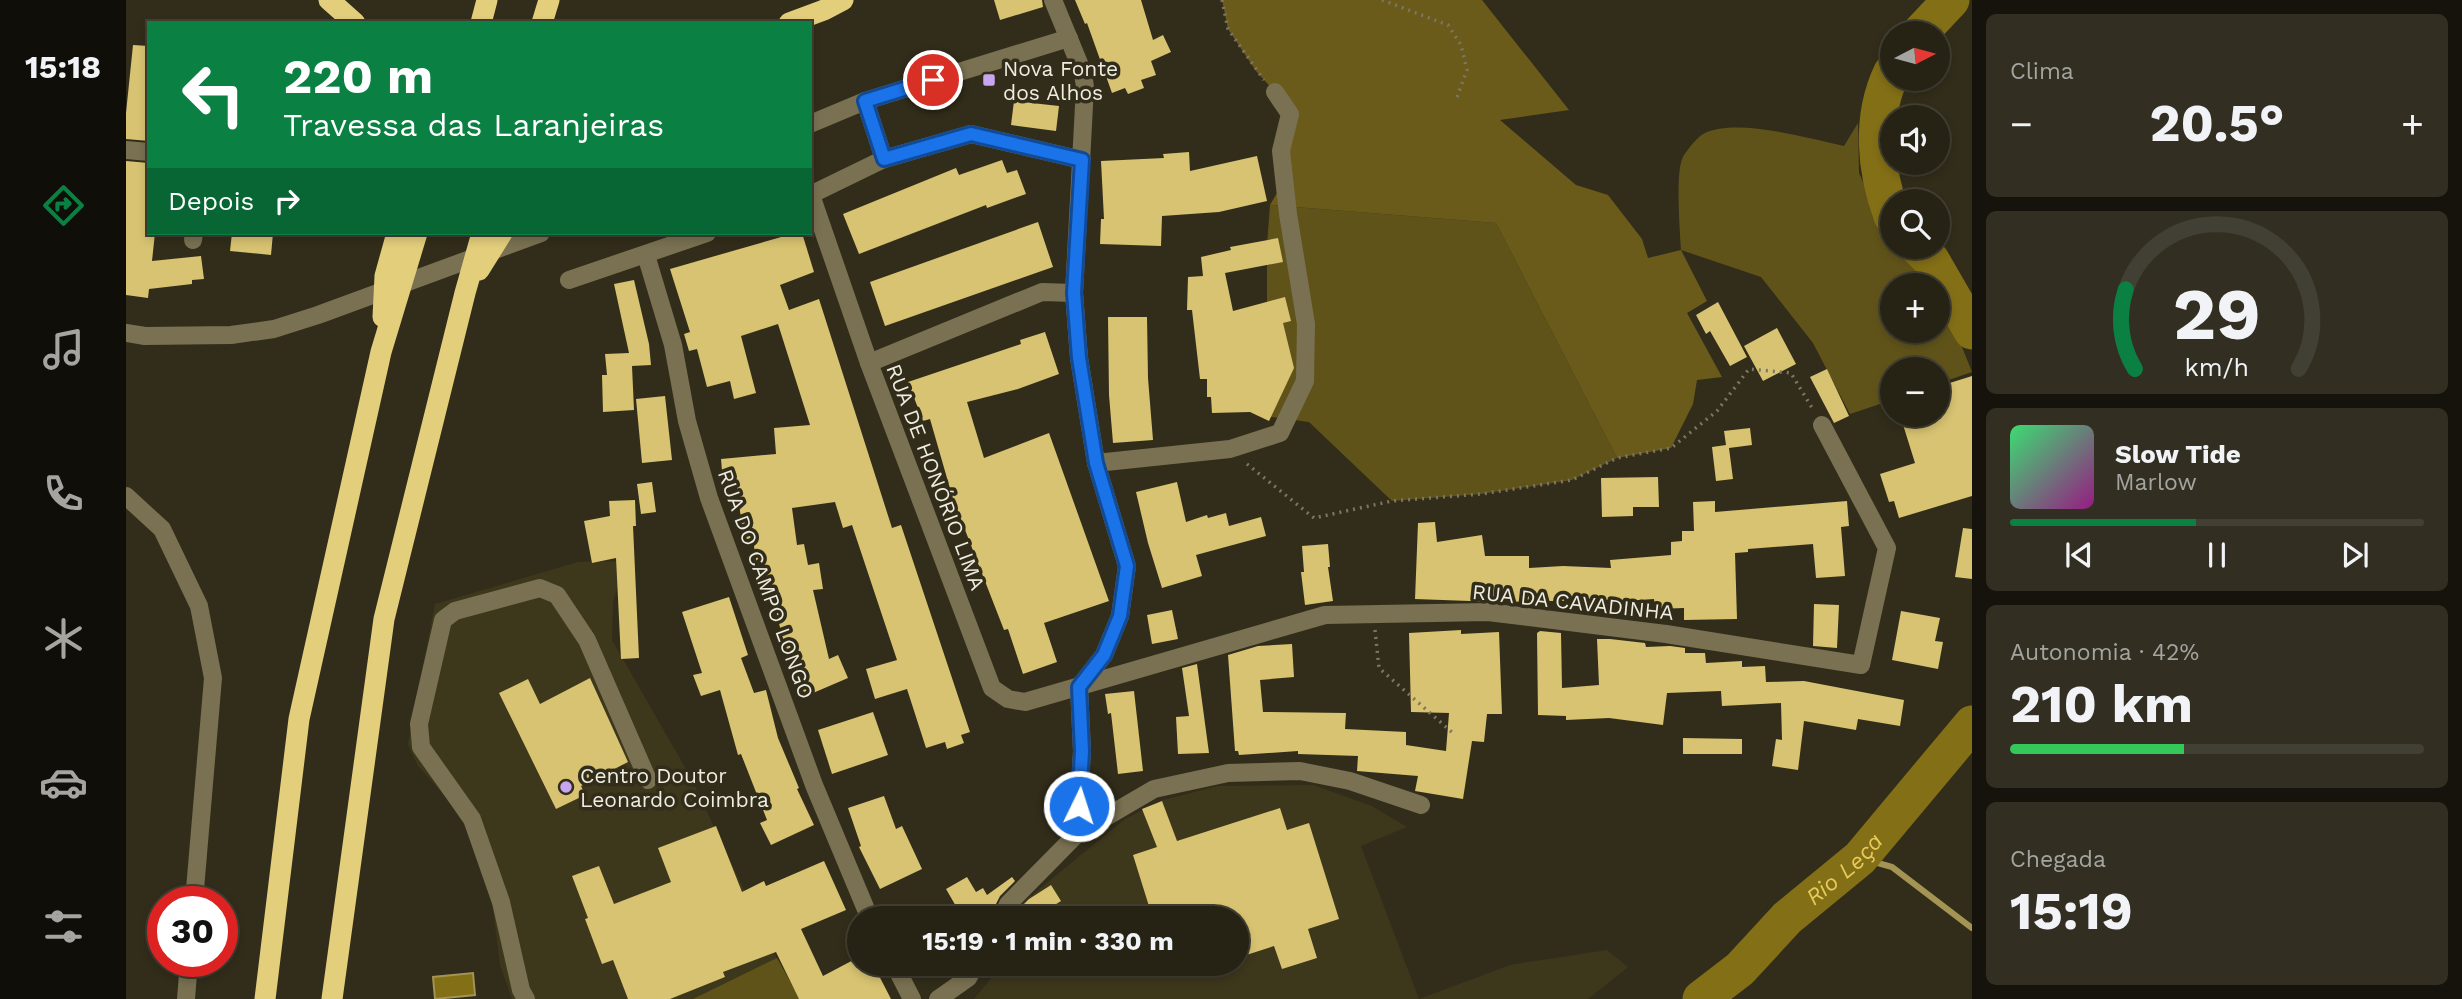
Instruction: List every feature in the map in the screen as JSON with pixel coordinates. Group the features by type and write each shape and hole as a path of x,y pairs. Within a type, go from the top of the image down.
{"highway":[{"path":"329,0 353,21"},
{"path":"482,21 487,0"},
{"path":"543,21 549,0"},
{"path":"794,21 843,0"},
{"path":"381,352 385,276 396,235"},
{"path":"265,999 299,719 381,352 416,235"},
{"path":"332,999 384,619 481,235"},
{"path":"465,293 501,235"}],"street":[{"path":"1053,0 1083,72 1085,87 1074,293 1079,358 1096,463 1127,566 1120,616 1104,655 1079,687 1082,751 1077,834"},
{"path":"812,123 865,101 1069,38"},
{"path":"1096,463 1230,449 1280,433 1305,381 1306,324 1288,214 1281,150 1290,114 1275,92"},
{"path":"865,101 884,159"},
{"path":"812,195 884,159 971,134 1082,160"},
{"path":"126,150 147,152"},
{"name":"RUA DE HONÓRIO LIMA","path":"812,198 869,363 992,688 1008,699 1025,702 1079,687"},
{"path":"126,333 145,336 231,335 274,329 536,235"},
{"path":"569,280 701,235"},
{"name":"RUA DO CAMPO LONGO","path":"646,255 673,345 687,421 709,498 814,785 865,906"},
{"path":"869,363 1042,292 1074,293"},
{"name":"RUA DA CAVADINHA","path":"1079,687 1325,615 1488,612 1666,634 1870,667 1887,548 1822,425"},
{"path":"126,496 162,529 200,606 212,678 195,886"},
{"path":"526,999 521,990 501,902 472,819 421,747 419,724 443,620 455,611 540,589 557,595 587,640 648,780"},
{"path":"1007,906 1077,834 1154,789 1228,773 1300,771 1350,781 1422,805"},
{"path":"900,976 912,999"},
{"path":"939,999 969,976"},
{"path":"186,999 188,977"}],"path":[{"path":"1222,0 1228,29 1256,71 1275,92"},
{"path":"1382,0 1448,24 1461,45 1467,70 1456,100"},
{"path":"1230,449 1314,519 1392,502 1481,494 1572,480 1617,458 1671,448 1717,411 1749,369 1791,373 1822,425"},
{"path":"1374,614 1379,668 1454,734"}],"shaded area":[{"path":"1222,0 1482,0 1569,110 1500,120 1576,185 1608,195 1642,239 1648,258 1681,250 1707,301 1687,313 1722,377 1697,380 1693,404 1671,448 1617,458 1496,223 1270,205 1285,179 1290,114 1256,71 1228,29"},
{"path":"1858,123 1859,173 1880,220 1880,259 1910,259 1919,273 1880,273 1880,343 1950,343 1950,317 1972,372 1950,380 1950,357 1880,357 1880,404 1850,414 1813,343 1761,277 1681,250 1679,216 1683,157 1705,133 1719,129 1754,128 1844,146"},
{"path":"1270,205 1496,223 1617,458 1572,480 1481,494 1392,501 1309,422 1256,415 1267,360 1267,245"},
{"name":"Centro Doutor Leonardo Coimbra","path":"625,561 613,602 612,640 690,776 773,951 800,999 512,999 500,965 493,909 474,841 447,798 418,766 408,744 435,604 578,562"},
{"path":"1313,785 1372,806 1407,827 1361,846 1419,999 974,999 993,976 1249,976 1249,906 1019,906 1125,819 1163,800 1218,786"},
{"path":"1607,950 1628,967 1588,999 1419,999 1510,965"},
{"path":"777,958 800,999 693,999"},
{"path":"473,973 475,995 435,999 433,977"}],"building":[{"path":"994,0 1042,0 1043,7 1000,20"},
{"path":"1075,0 1141,0 1153,40 1163,35 1171,52 1151,61 1156,75 1141,80 1144,88 1128,94 1125,88 1112,93 1087,23 1085,24"},
{"path":"133,45 147,46 147,141 126,139"},
{"path":"1014,101 1059,106 1056,131 1011,125"},
{"path":"1189,152 1190,171 1257,156 1267,201 1219,212 1162,216 1161,246 1100,244 1101,219 1104,219 1101,161 1164,158 1163,154"},
{"path":"1002,160 1007,173 1017,170 1026,194 987,208 986,205 859,254 843,214 956,168 959,175"},
{"path":"126,161 147,163 147,235 155,235 152,261 201,256 204,279 192,280 192,284 149,289 148,298 126,295"},
{"path":"1038,222 1053,267 885,326 870,282"},
{"path":"232,235 273,235 271,255 230,251"},
{"path":"788,235 803,235 814,272 780,285 789,310 819,299 892,528 901,525 970,732 961,735 964,743 947,749 945,742 926,748 907,689 875,699 866,669 897,660 852,525 843,528 835,502 792,508 797,545 804,544 808,565 819,563 823,589 813,590 829,659 838,655 848,678 806,696 787,658 773,597 768,597 765,577 759,578 753,540 744,541 736,481 723,482 721,459 776,454 774,428 810,425 778,324 741,336 756,393 734,399 730,381 707,387 697,349 689,351 684,334 690,332 670,269"},
{"path":"1278,238 1283,262 1225,273 1233,311 1285,297 1291,321 1283,323 1294,368 1269,421 1250,412 1212,413 1211,397 1207,397 1207,379 1200,379 1192,310 1187,310 1188,277 1203,276 1201,257 1231,250 1230,247"},
{"path":"634,280 649,344 651,365 632,366 634,410 603,412 602,375 607,375 605,354 629,353 614,284"},
{"path":"1718,302 1747,357 1730,366 1710,331 1706,334 1696,315"},
{"path":"1108,317 1147,317 1153,440 1113,443"},
{"path":"1777,328 1796,364 1763,381 1744,346"},
{"path":"1045,332 1059,374 1018,389 967,402 984,458 1049,433 1109,601 1044,623 1057,662 1023,674 1008,629 1004,630 953,499 930,419 923,421 908,382 1021,344 1020,340"},
{"path":"1827,369 1849,416 1834,423 1810,377"},
{"path":"1972,376 1972,496 1899,518 1894,501 1889,502 1880,474 1915,463 1904,427 1950,427 1950,383"},
{"path":"665,396 672,460 642,463 636,399"},
{"path":"1750,428 1752,445 1729,448 1733,479 1716,481 1712,447 1726,445 1724,431"},
{"path":"1658,477 1659,507 1633,507 1633,516 1602,517 1601,478"},
{"path":"652,482 656,512 641,514 637,484"},
{"path":"1177,482 1186,522 1207,515 1208,518 1226,513 1229,526 1261,517 1266,536 1196,555 1202,576 1162,588 1136,492"},
{"path":"635,500 636,526 633,526 639,658 621,659 616,558 592,563 584,521 610,516 609,501"},
{"path":"1715,501 1715,512 1847,501 1849,526 1841,527 1845,576 1816,578 1813,544 1748,549 1748,552 1735,553 1737,619 1684,620 1684,608 1655,609 1654,599 1609,602 1497,602 1415,599 1418,523 1435,522 1437,542 1482,535 1485,556 1529,556 1529,568 1611,568 1610,560 1671,555 1671,542 1682,541 1682,531 1694,531 1693,502"},
{"path":"1963,528 1972,529 1972,579 1955,577"},
{"path":"1328,544 1333,601 1305,605 1301,572 1304,572 1302,546"},
{"path":"729,597 748,655 741,658 754,693 766,690 778,738 814,825 771,845 760,823 767,820 741,754 738,755 720,690 701,696 693,675 702,673 682,612"},
{"path":"1814,604 1839,605 1837,648 1813,646"},
{"path":"1172,610 1178,639 1152,644 1147,615"},
{"path":"1901,611 1940,618 1935,641 1943,642 1938,669 1892,660"},
{"path":"1461,630 1461,634 1499,632 1502,714 1487,714 1484,742 1472,741 1463,799 1415,791 1418,776 1357,771 1358,756 1298,754 1298,751 1239,755 1238,751 1235,751 1228,655 1258,646 1292,644 1294,677 1260,680 1263,712 1346,713 1345,729 1406,732 1406,745 1446,751 1449,713 1411,712 1409,633"},
{"path":"1537,633 1561,633 1562,688 1599,685 1597,639 1610,639 1645,643 1646,647 1685,648 1685,653 1705,653 1706,663 1742,661 1742,667 1765,666 1766,682 1804,681 1904,700 1900,726 1858,719 1856,730 1804,721 1798,770 1772,766 1776,739 1782,740 1781,703 1722,706 1721,691 1667,693 1663,725 1609,718 1566,720 1566,716 1538,715"},
{"path":"1197,664 1209,753 1178,754 1176,717 1189,716 1182,668"},
{"path":"590,678 628,762 581,786 585,795 556,809 499,693 528,679 540,704"},
{"path":"1134,691 1143,771 1118,774 1111,713 1108,714 1105,694"},
{"path":"873,712 888,755 832,774 818,730"},
{"path":"1683,738 1742,739 1742,754 1683,754"},
{"path":"884,796 896,829 902,826 922,869 880,889 859,847 861,846 848,808"},
{"path":"1162,801 1177,841 1280,808 1287,830 1309,823 1339,919 1308,929 1317,958 1282,969 1274,946 1249,954 1249,906 1149,906 1133,855 1157,847 1142,809"},
{"path":"716,826 742,892 764,881 766,886 824,861 846,910 801,929 823,976 847,963 847,976 879,976 891,999 799,999 776,952 723,972 725,977 670,999 628,999 613,960 602,964 572,876 599,866 614,904 671,882 658,848"},
{"path":"967,877 976,892 983,888 987,895 1012,877 1015,881 1000,896 995,906 956,906 946,889"},
{"path":"1051,885 1061,901 1053,906 1022,906"}],"waterway":[{"name":"Rio Leça","path":"1931,21 1951,0"},
{"name":"Rio Leça","path":"1884,91 1880,107 1877,144 1884,189"},
{"name":"Rio Leça","path":"1930,259 1972,331"},
{"name":"Rio Leça","path":"1701,999 1740,969 1787,918 1860,858 1972,724"},
{"path":"1860,858 1892,867 1972,928"}],"place":[{"name":"Nova Fonte dos Alhos","path":"989,80"},
{"name":"Centro Doutor Leonardo Coimbra","path":"566,787"}],"route":[{"path":"933,80 865,101 884,159 971,134 1082,160 1074,293 1079,358 1096,463 1127,566 1120,616 1104,655 1079,687 1082,751 1079,806"}]}
